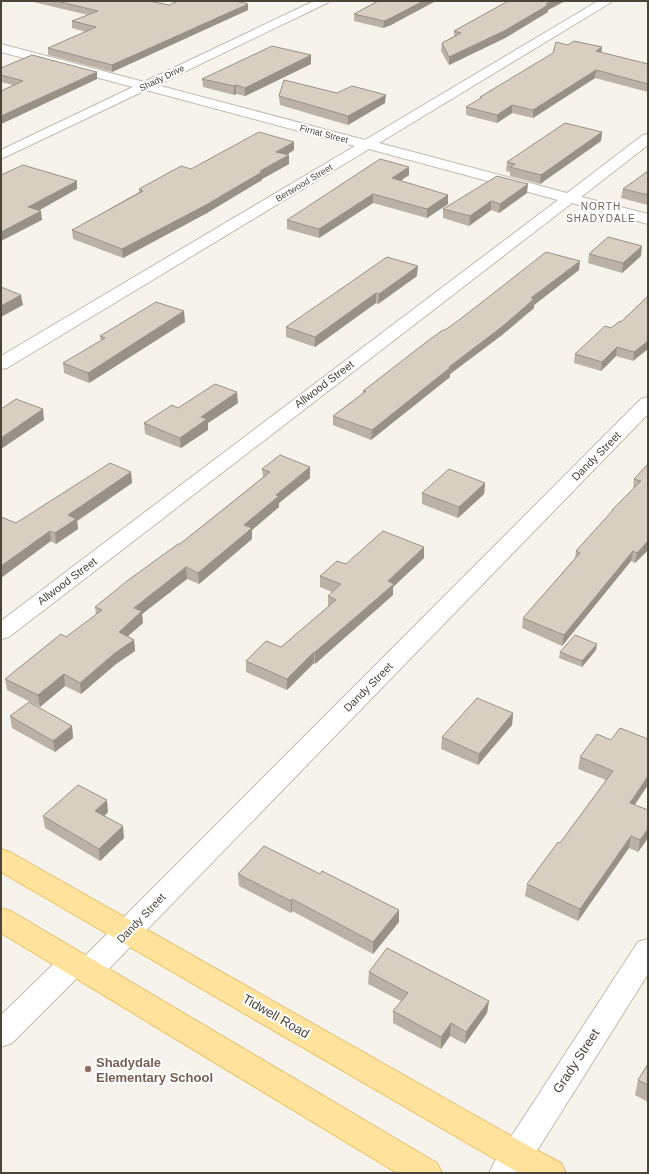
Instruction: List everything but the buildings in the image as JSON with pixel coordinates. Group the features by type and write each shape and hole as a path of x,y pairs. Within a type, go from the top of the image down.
{"main road":[{"name":"Tidwell Road","path":"1,859 128,931 511,1164 550,1173"},
{"path":"1,919 82,966 426,1173"}],"street":[{"name":"Shady Drive","path":"1,155 323,1"},
{"name":"Bertwood Street","path":"1,364 606,1"},
{"name":"Firnat Street","path":"1,48 648,219"},
{"name":"Allwood Street","path":"1,632 648,138"},
{"name":"Dandy Street","path":"1,1034 82,966 128,931 648,403"},
{"name":"Grady Street","path":"511,1164 648,950"}],"place":[{"name":"Shadydale Elementary School","path":"88,1069"}],"district":[{"name":"NORTH SHADYDALE","path":"601,212"}]}
